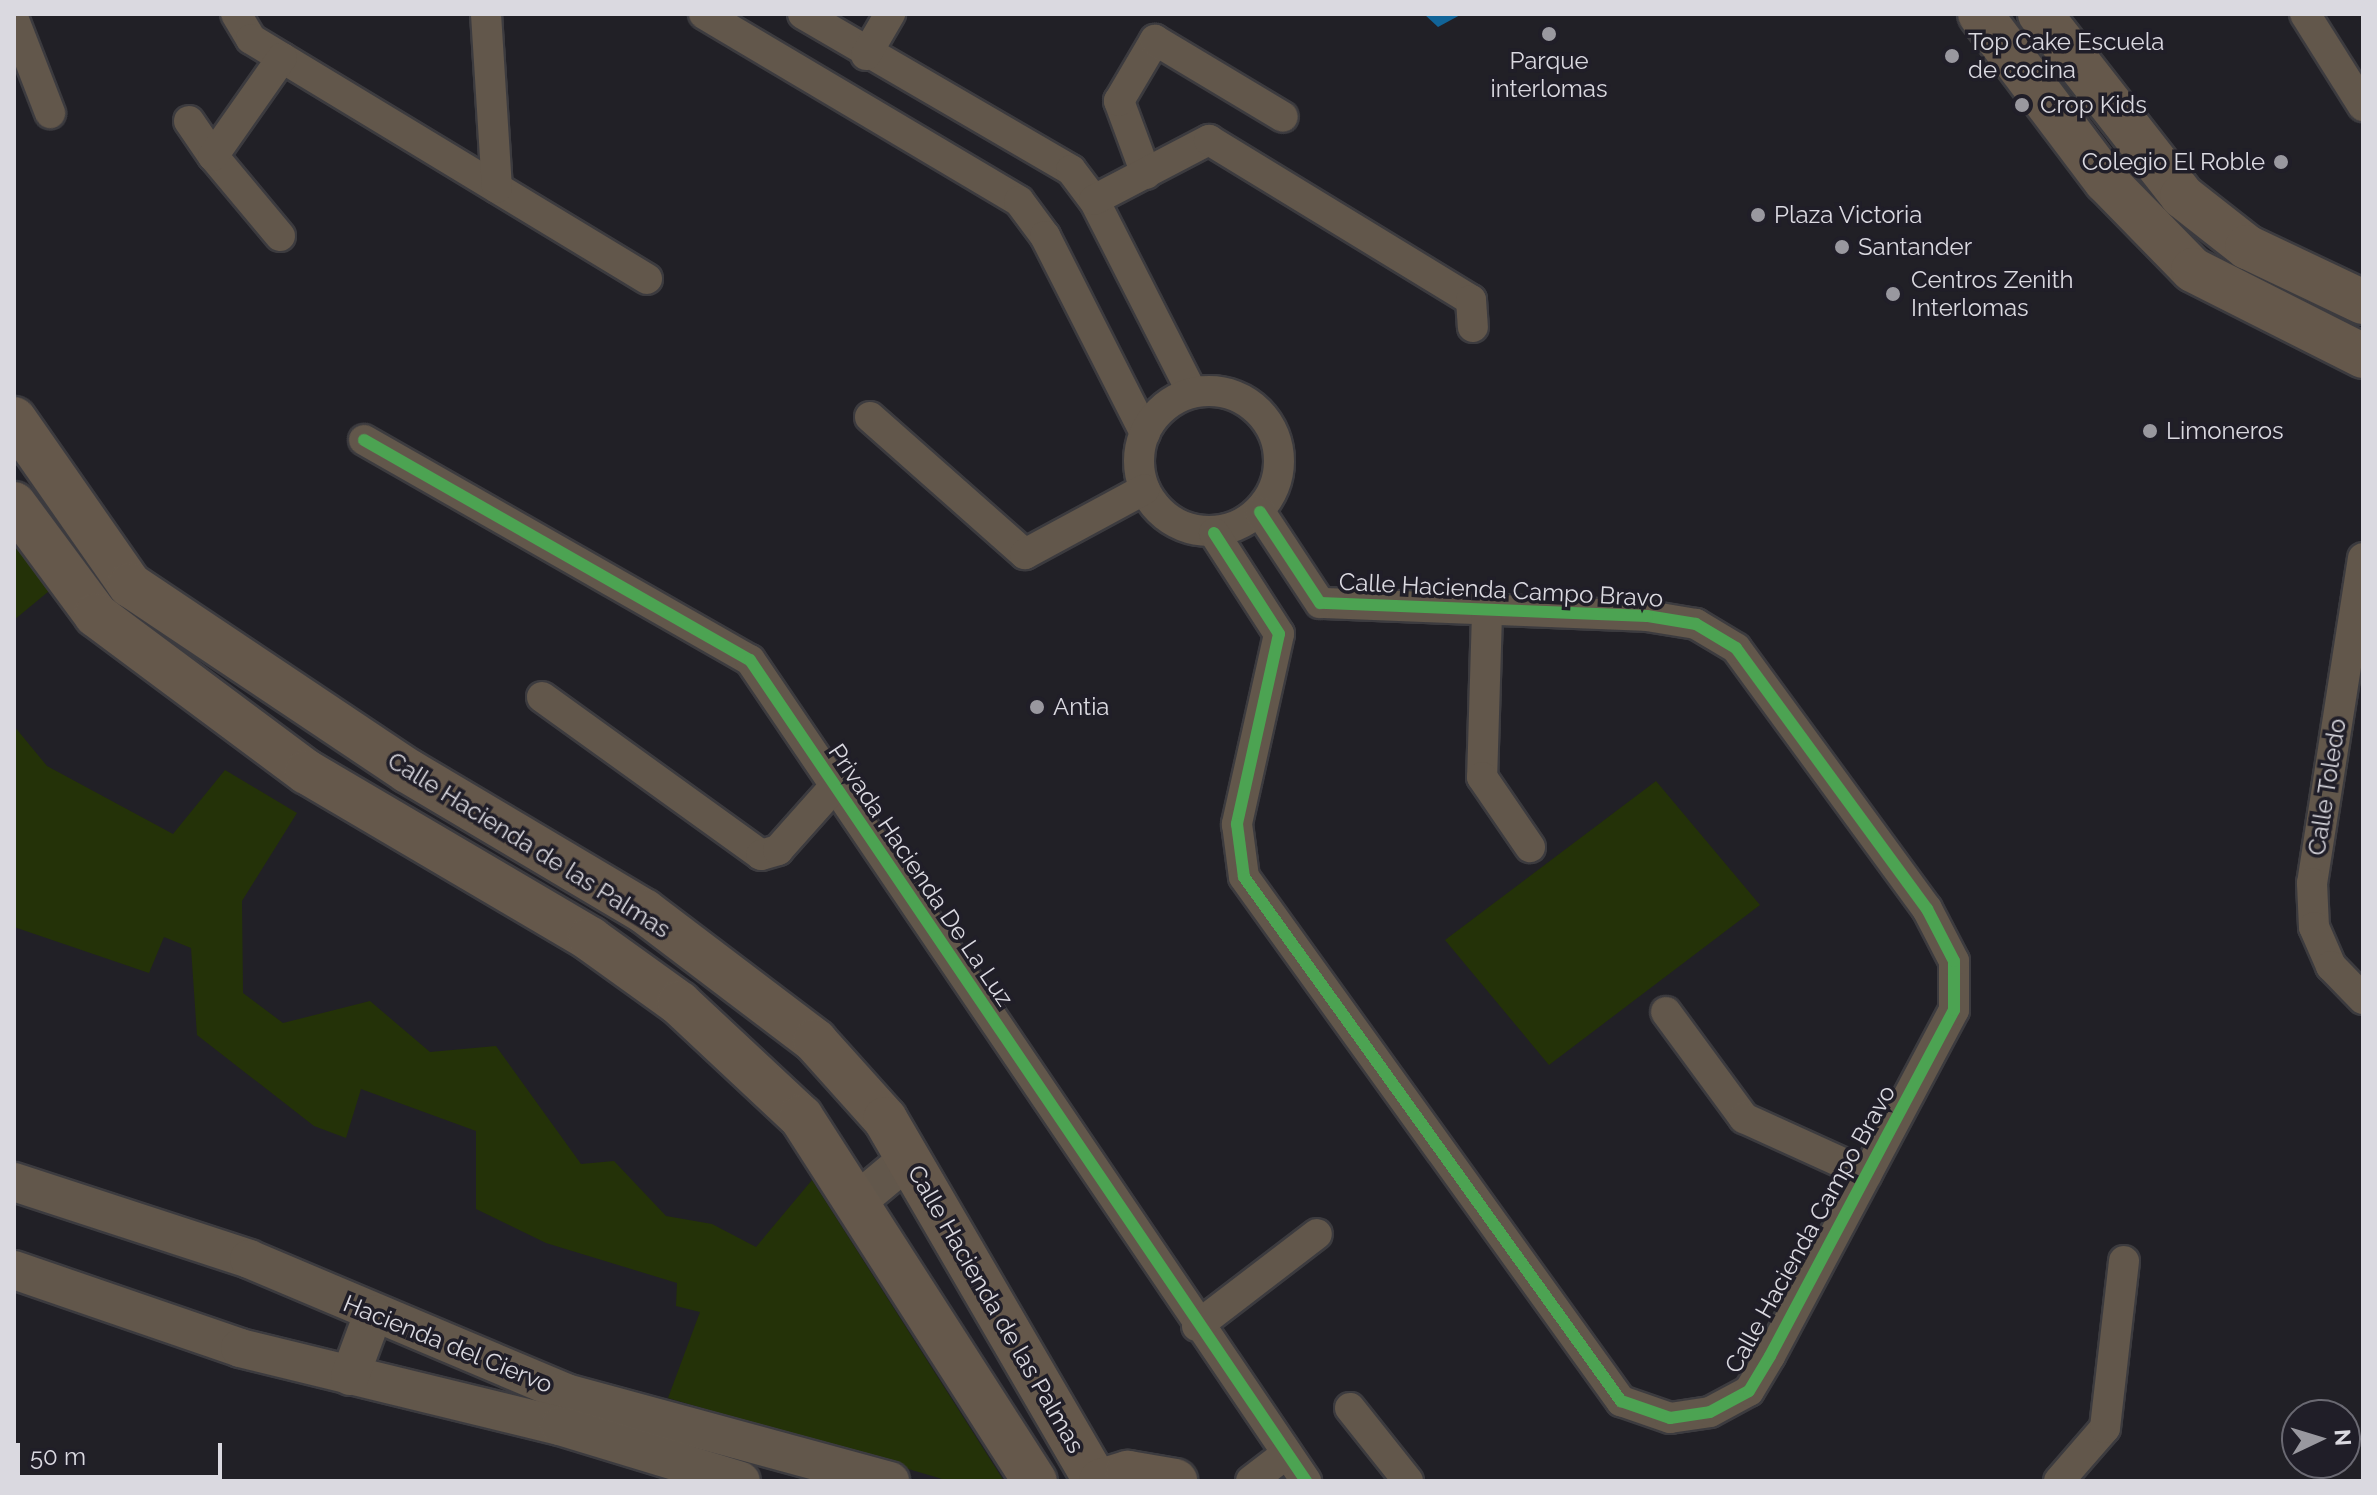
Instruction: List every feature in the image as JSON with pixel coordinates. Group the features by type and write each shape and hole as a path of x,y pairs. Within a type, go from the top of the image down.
{"main road":[{"path":"1980,14 2106,181 2193,270 2250,303 2363,356"},
{"path":"2013,59 2045,20 2182,196 2247,247 2363,302"},
{"name":"Calle Hacienda de las Palmas","path":"14,419 130,585 408,771 644,911 815,1041 885,1119 1098,1481"},
{"name":"Calle Hacienda de las Palmas","path":"14,504 96,615 307,772 590,939 679,1003 801,1117 859,1200 1035,1481"},
{"path":"1098,1481 1128,1473 1175,1481"}],"street":[{"path":"236,14 251,39 647,279"},
{"path":"486,14 497,188"},
{"path":"704,14 1019,201 1045,236 1145,433"},
{"path":"803,14 866,55 1071,170 1094,200 1192,392"},
{"path":"866,55 890,14"},
{"path":"2305,14 2363,106"},
{"path":"14,20 50,113"},
{"path":"1146,174 1119,101 1155,40 1283,117"},
{"path":"213,156 282,58"},
{"path":"189,121 213,156 280,236"},
{"path":"1094,200 1209,140 1471,300 1473,327"},
{"path":"1192,392 1229,392 1261,411 1279,443 1279,480 1260,512 1214,533 1186,529 1162,513 1145,489 1139,461 1145,433 1163,407 1192,392"},
{"path":"870,417 1025,554 1145,489"},
{"name":"Privada Hacienda De La Luz","path":"364,440 750,660 1197,1326 1306,1481"},
{"name":"Calle Hacienda Campo Bravo","path":"1214,533 1279,634 1237,824 1244,877 1621,1401 1670,1418 1710,1412 1749,1391 1867,1174 1954,1010 1954,961 1927,909 1736,648 1696,624 1647,616 1487,613 1320,603 1260,512"},
{"name":"Calle Toledo","path":"2363,558 2312,883 2314,927 2319,940 2331,966 2363,999"},
{"path":"1487,613 1482,777 1530,847"},
{"path":"542,697 761,855 778,850 835,786"},
{"path":"1666,1012 1744,1118 1867,1174"},
{"path":"859,1200 908,1159"},
{"name":"Hacienda del Ciervo","path":"14,1182 249,1259 566,1393 890,1481"},
{"path":"1197,1326 1317,1234"},
{"path":"2059,1481 2105,1428 2124,1261"},
{"name":"Hacienda del Ciervo","path":"14,1270 240,1348 560,1426 741,1481"},
{"path":"350,1376 373,1314"},
{"path":"1350,1408 1408,1481"},
{"path":"1251,1481 1286,1454"}],"green space":[{"path":"14,516 60,582 14,620"},
{"path":"14,726 47,766 173,834 225,770 297,813 242,901 243,993 283,1023 370,1001 430,1052 496,1046 581,1164 614,1161 666,1216 712,1224 756,1247 812,1180 1004,1481 949,1481 668,1398 700,1312 676,1306 677,1283 546,1243 476,1209 476,1131 361,1089 346,1138 314,1126 197,1035 191,948 164,937 149,973 14,927"},
{"path":"1656,781 1760,905 1549,1065 1445,940"}],"water":[{"path":"1424,14 1462,14 1438,27"}],"cycle path":[{"path":"364,440 750,660 1306,1481"},
{"path":"1214,533 1279,634 1237,824 1244,877 1621,1401 1670,1418 1710,1412 1749,1391 1770,1356 1954,1010 1954,961 1927,909 1736,648 1696,624 1647,616 1320,603 1260,512"}],"place":[{"name":"Parque interlomas","path":"1549,34"},
{"name":"Top Cake Escuela de cocina","path":"1952,56"},
{"name":"Crop Kids","path":"2022,105"},
{"name":"Colegio El Roble","path":"2281,162"},
{"name":"Plaza Victoria","path":"1758,215"},
{"name":"Santander","path":"1842,247"},
{"name":"Centros Zenith Interlomas","path":"1893,294"},
{"name":"Limoneros","path":"2150,431"},
{"name":"Antia","path":"1037,707"}]}
